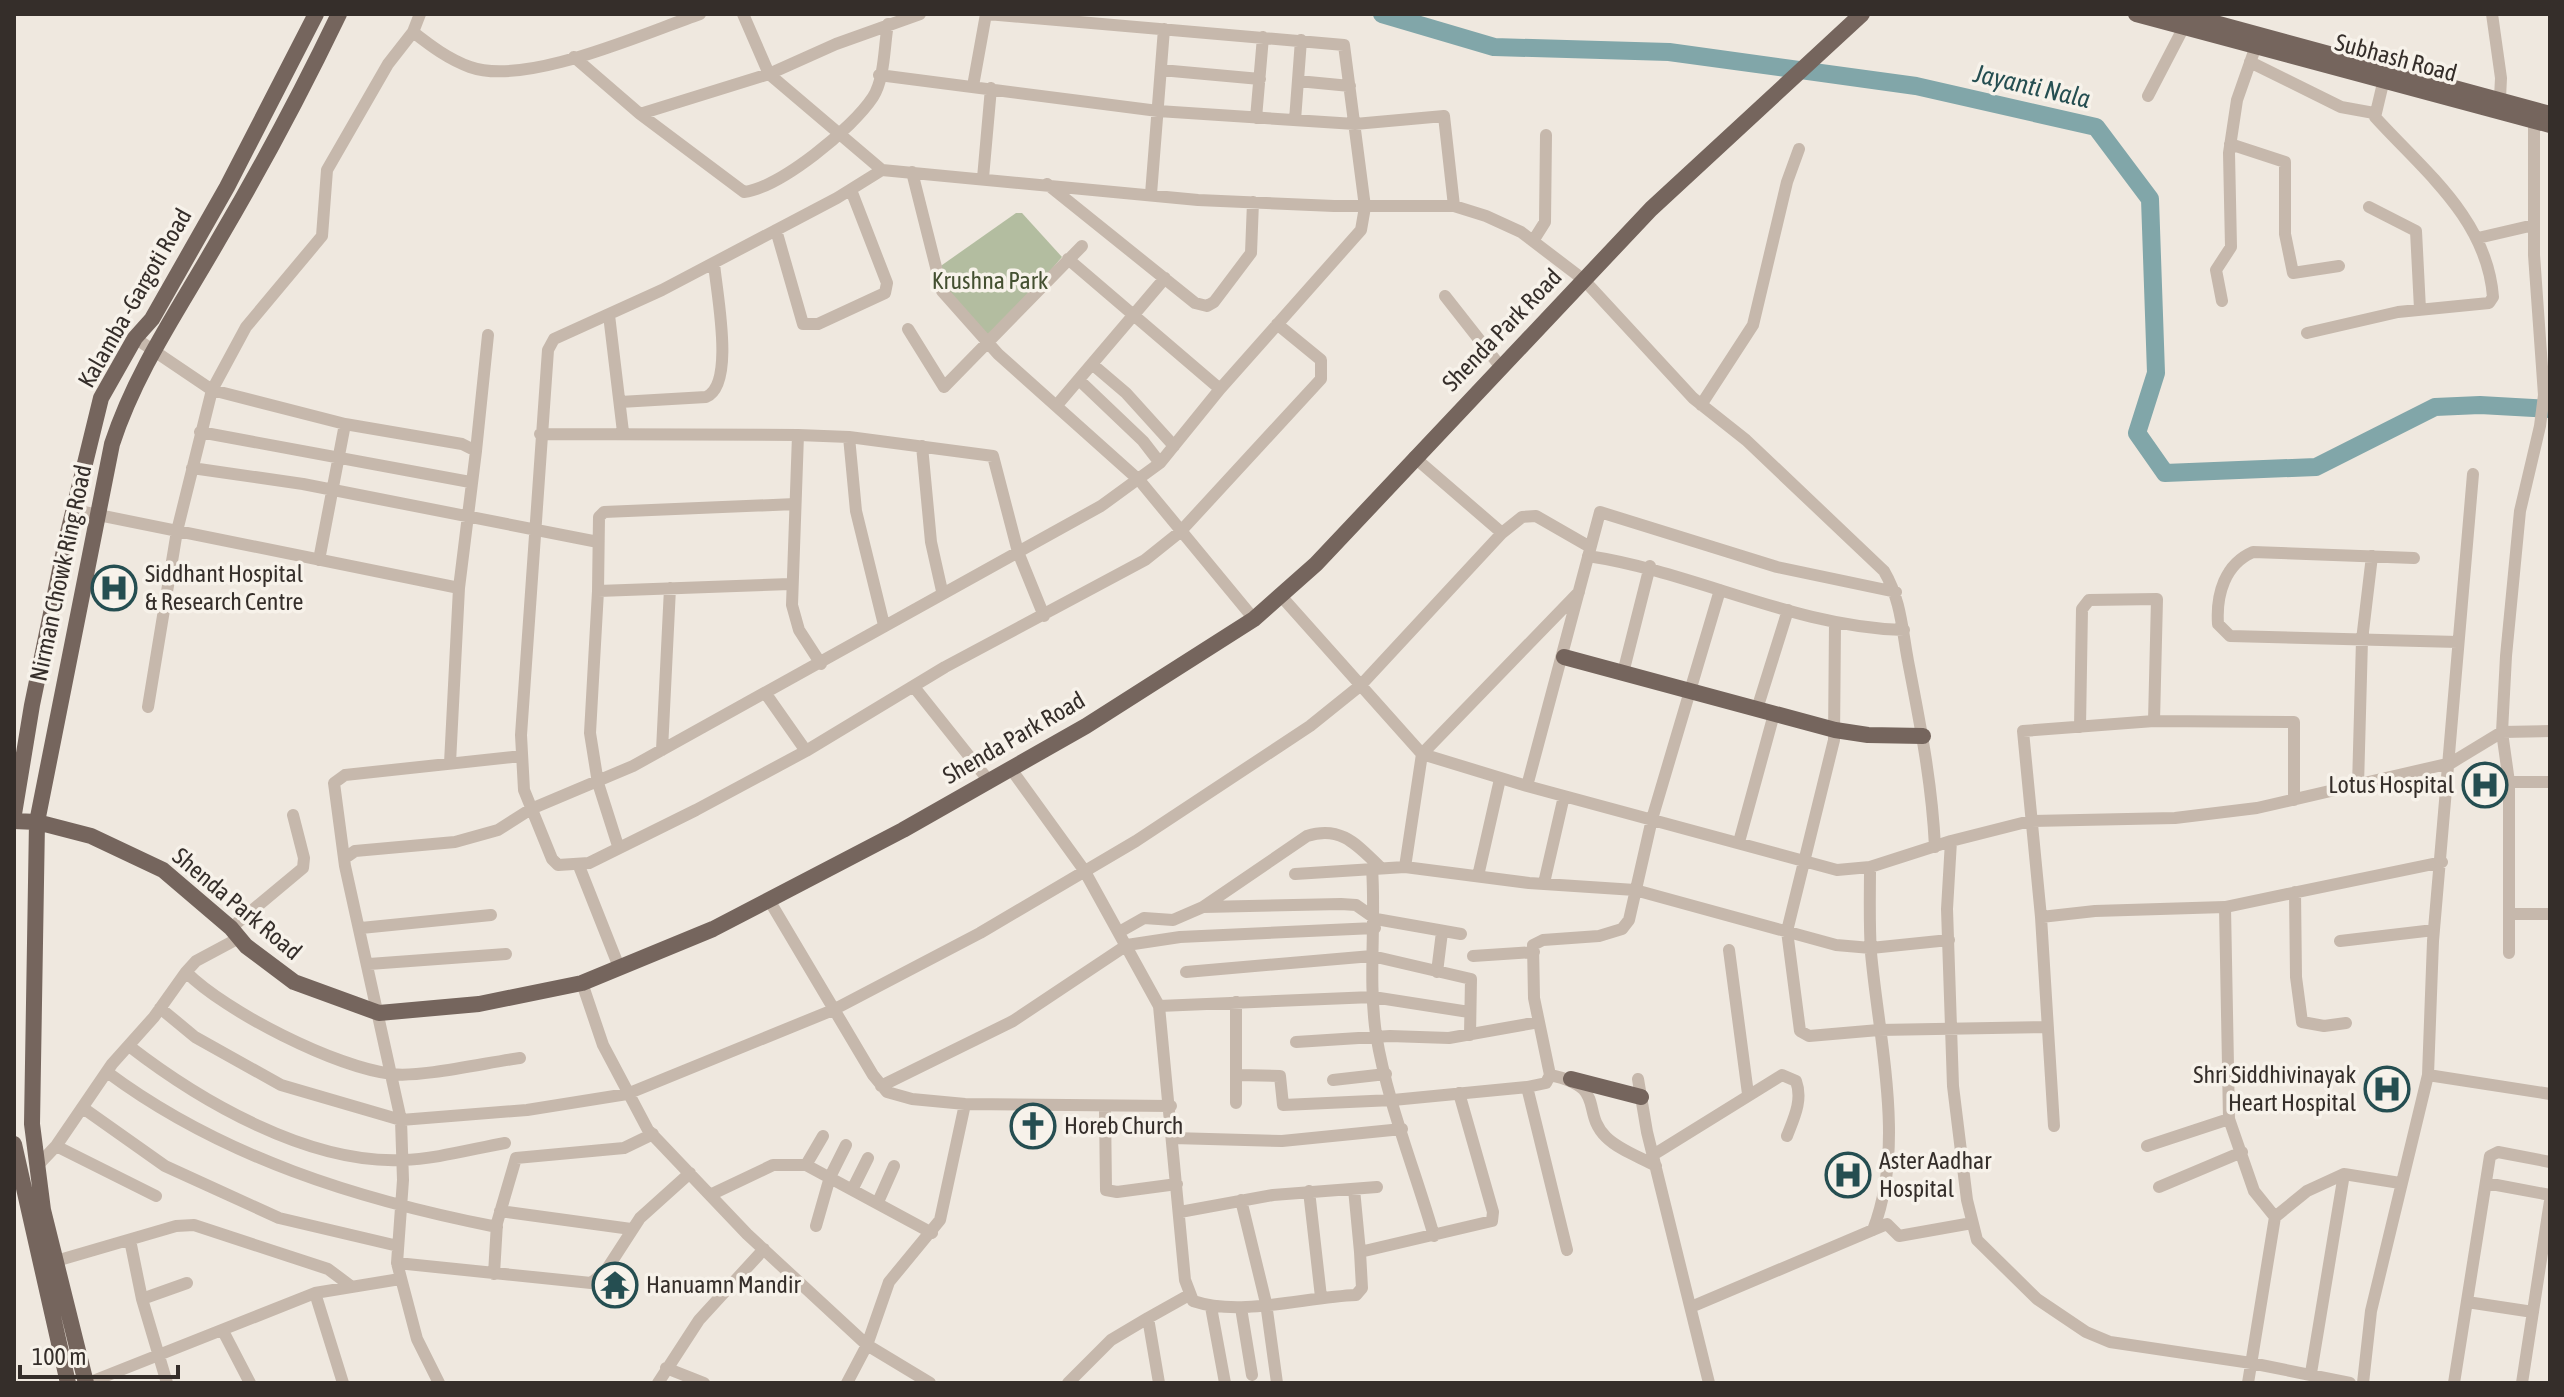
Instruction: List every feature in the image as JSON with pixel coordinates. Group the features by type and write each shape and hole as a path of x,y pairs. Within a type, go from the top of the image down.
{"main road":[{"name":"Kalamba -Gargoti Road","path":"14,814 32,705 101,398 135,338 152,319 227,187 316,14"},
{"name":"Nirman Chowk Ring Road","path":"87,1383 43,1210 32,1124 37,822 98,515 122,414 154,350 260,168 339,14"},
{"name":"Shenda Park Road","path":"14,821 37,822 91,836 163,870 294,982 379,1013 479,1004 582,983 713,929 1011,769 1254,619 1316,564 1651,209 1862,14"},
{"name":"Subhash Road","path":"2136,14 2186,19 2255,47 2500,98 2542,117"},
{"name":"Subhash Road","path":"2393,77 2542,117"},
{"path":"1564,657 1835,730 1868,735 1923,736"},
{"path":"1571,1079 1641,1097"},
{"path":"14,1153 68,1383"}],"street":[{"path":"148,707 177,531 212,390 246,327 322,236 323,186 331,160 388,64 413,32 420,14"},
{"path":"413,32 441,53 473,68 495,71 548,66 700,14"},
{"path":"743,14 769,74 837,135 882,170"},
{"path":"640,114 769,74 888,24 920,14"},
{"path":"345,858 355,851 455,842 483,836 531,809 598,783 821,664 942,591 1018,552 1140,481 1160,463 1220,389 1361,230 1365,207 1344,45 986,14 973,86"},
{"path":"2492,14 2501,78 2500,98"},
{"path":"2148,96 2186,19"},
{"path":"574,57 640,114 744,192 758,190 794,168 837,135 873,96 888,24"},
{"path":"1151,194 1164,29"},
{"path":"1256,118 1263,37"},
{"path":"1295,120 1301,40"},
{"path":"2222,301 2216,270 2231,247 2230,144 2237,100 2255,47 2341,107 2374,113 2453,201 2478,238 2485,255 2492,301 2420,309 2307,333"},
{"path":"1161,70 1260,79"},
{"path":"879,75 1158,111 1355,124 1444,116 1454,206"},
{"path":"2374,113 2393,77"},
{"path":"1298,81 1350,86"},
{"path":"983,178 991,88"},
{"path":"2509,953 2509,782 2502,732 2520,511 2544,395 2534,225 2542,117"},
{"path":"1533,241 1545,222 1546,135"},
{"path":"2230,144 2285,162 2285,234 2293,273 2339,266"},
{"path":"1701,405 1753,325 1787,182 1799,149"},
{"path":"1277,324 1321,360 1321,379 1180,532 1145,560 914,687 806,751 579,866 558,865 552,859 524,790 522,756 533,532 548,350 554,339 714,263 851,190 872,173 882,170 1253,202 1365,207 1454,206 1486,216 1533,241 1584,280 1701,405 1746,440 1884,571 1896,592 1904,630 1932,783 1935,847"},
{"path":"912,172 942,291 989,343 1140,481 1254,619"},
{"path":"1047,184 1195,303 1207,306 1214,302 1251,253 1253,202"},
{"path":"776,230 803,324 818,324 885,293 887,283 851,190"},
{"path":"2369,207 2416,231 2420,309"},
{"path":"2478,238 2534,225"},
{"path":"908,329 944,387 1082,246"},
{"path":"1068,259 1135,313 1220,389"},
{"path":"620,402 706,397 717,389 721,378 722,345 714,263"},
{"path":"1057,405 1165,278"},
{"path":"1445,296 1500,366"},
{"path":"609,315 623,432"},
{"path":"450,763 459,588 488,335"},
{"path":"135,338 212,390 345,424 462,444 476,451"},
{"path":"1092,364 1126,393 1174,446"},
{"path":"1079,380 1143,441 1160,463"},
{"path":"319,560 345,424"},
{"path":"200,432 470,482"},
{"path":"540,434 623,432 849,437 993,456 1018,552 1044,616"},
{"path":"798,435 790,584 799,630 821,664"},
{"path":"849,437 856,511 884,625"},
{"path":"922,446 931,542 942,591"},
{"path":"1414,457 1502,533"},
{"path":"192,468 332,491 533,532 598,542"},
{"path":"2363,1383 2371,1311 2428,1075 2434,930 2451,763 2473,474"},
{"path":"618,846 598,783 590,733 599,517 604,512 795,504"},
{"path":"74,510 459,588"},
{"path":"1527,786 1564,657 1600,512 1777,567 1896,592"},
{"path":"160,1008 195,1037 281,1085 401,1120 527,1110 627,1094 833,1010 980,933 1136,841 1310,726 1361,685 1502,533 1522,517 1536,516 1589,551 1650,566 1720,590 1857,629 1904,630"},
{"path":"2414,558 2253,552 2238,558 2227,569 2217,614 2222,632 2230,636 2458,642"},
{"path":"2358,786 2362,640 2372,556"},
{"path":"1623,673 1650,566"},
{"path":"598,591 790,584"},
{"path":"662,750 670,588"},
{"path":"1405,867 1422,754 1581,590"},
{"path":"1238,1075 1280,1076 1283,1105 1393,1100 1546,1083 1550,1075 1534,998 1534,952 1537,941 1599,936 1622,929 1629,920 1652,819 1720,590"},
{"path":"1281,596 1422,754 1500,779 1837,870 1870,867 1951,841 2030,821 2175,818 2294,800 2451,763 2502,732 2550,731"},
{"path":"2080,727 2082,609 2089,600 2157,599 2154,721"},
{"path":"1757,709 1788,610"},
{"path":"1835,623 1835,730 1829,768 1787,931 1800,1031 1809,1036 1879,1030 2048,1027"},
{"path":"914,687 989,781"},
{"path":"766,694 806,751"},
{"path":"1739,842 1774,714"},
{"path":"2054,1126 2041,917 2023,731 2154,721 2294,722 2294,800"},
{"path":"439,1383 417,1339 397,1263 401,1208 401,1120 333,792 338,778 522,756"},
{"path":"1011,769 1084,870 1121,931 1159,1006 1189,1295 1193,1301 1211,1307 1241,1308 1360,1293 1354,1189"},
{"path":"1478,876 1500,779"},
{"path":"2509,782 2550,782"},
{"path":"1544,883 1564,796"},
{"path":"14,1153 37,1157 56,1146 107,1072 186,972 235,933 303,868 304,858 293,815"},
{"path":"1121,931 1144,918 1173,920 1203,907 1307,836 1323,831 1349,838 1376,868 1372,956 1377,1037 1434,1236"},
{"path":"1951,841 1949,940 1953,1086 1977,1240 2037,1299 2086,1332 2110,1342 2311,1373 2350,1383"},
{"path":"2041,917 2095,911 2225,907 2442,862"},
{"path":"579,866 619,967"},
{"path":"1295,874 1405,867 1635,890 1836,945 1871,948 1949,940"},
{"path":"1870,867 1871,948 1891,1148 1883,1205 1873,1230"},
{"path":"2295,892 2296,977 2302,1022 2324,1026 2346,1023"},
{"path":"769,900 881,1086 895,1096 965,1104 1105,1108 1171,1106"},
{"path":"1203,907 1350,904 1375,923"},
{"path":"2225,907 2229,1119 2254,1191 2275,1217"},
{"path":"2510,914 2550,914"},
{"path":"361,928 491,915"},
{"path":"881,1086 1013,1021 1127,945 1180,937 1375,923 1461,934"},
{"path":"2340,941 2434,930"},
{"path":"1437,972 1442,932"},
{"path":"1729,950 1748,1094"},
{"path":"1473,956 1534,952"},
{"path":"369,964 506,954"},
{"path":"1186,972 1372,956 1471,979 1470,1035"},
{"path":"186,972 208,994 301,1045 394,1075 520,1058"},
{"path":"582,983 603,1045 627,1094 653,1134 764,1249 867,1345 930,1383"},
{"path":"1159,1006 1373,997 1469,1012"},
{"path":"1236,1002 1236,1103"},
{"path":"1296,1042 1470,1035 1539,1022"},
{"path":"129,1046 198,1094 259,1125 344,1153 402,1160 505,1143"},
{"path":"107,1072 147,1102 198,1132 265,1160 401,1208 497,1227"},
{"path":"1333,1080 1386,1074"},
{"path":"1550,1075 1571,1079 1589,1095 1603,1135 1655,1161"},
{"path":"1655,1161 1748,1094 1782,1075 1796,1081 1799,1104 1787,1136"},
{"path":"2428,1075 2550,1094"},
{"path":"1638,1079 1709,1383"},
{"path":"1527,1087 1567,1250"},
{"path":"1360,1252 1484,1225 1493,1216 1459,1093"},
{"path":"847,1383 867,1345 897,1268 932,1233 945,1205 965,1104"},
{"path":"83,1108 165,1166 279,1218 398,1246"},
{"path":"1105,1108 1106,1190 1117,1192 1177,1184"},
{"path":"2147,1146 2229,1119"},
{"path":"1173,1138 1282,1141 1402,1129"},
{"path":"494,1274 500,1211 516,1158 624,1148 653,1134"},
{"path":"806,1165 823,1136"},
{"path":"816,1226 830,1177 846,1145"},
{"path":"56,1146 156,1196"},
{"path":"2159,1187 2242,1152"},
{"path":"2454,1383 2493,1152 2550,1162"},
{"path":"853,1188 868,1158"},
{"path":"710,1195 773,1165 806,1165 932,1233"},
{"path":"878,1202 894,1166"},
{"path":"397,1263 591,1283 605,1272 631,1229 690,1173"},
{"path":"2248,1383 2275,1217 2307,1191 2344,1174 2400,1183"},
{"path":"2311,1373 2344,1174"},
{"path":"2486,1183 2550,1198 2522,1383"},
{"path":"1180,1212 1309,1191 1377,1187"},
{"path":"1309,1191 1321,1297"},
{"path":"1241,1200 1266,1303 1277,1383"},
{"path":"500,1211 631,1229"},
{"path":"1691,1307 1887,1224 1899,1236 1972,1223"},
{"path":"56,1261 194,1225 328,1269 352,1287"},
{"path":"130,1240 142,1299 167,1383"},
{"path":"658,1383 699,1320 764,1249"},
{"path":"87,1383 315,1293 400,1279"},
{"path":"142,1299 187,1283"},
{"path":"315,1293 343,1383"},
{"path":"1068,1383 1111,1340 1189,1295"},
{"path":"2467,1302 2533,1312"},
{"path":"1211,1307 1225,1383"},
{"path":"1241,1308 1252,1375"},
{"path":"1148,1318 1159,1383"},
{"path":"223,1331 250,1383"},
{"path":"666,1368 704,1383"}],"green space":[{"name":"Krushna Park","path":"1016,213 1022,213 1062,257 992,339 942,291 935,270"}],"waterway":[{"name":"Jayanti Nala","path":"1382,14 1494,47 1669,52 1916,86 2096,127 2150,199 2156,373 2137,433 2165,473 2316,467 2435,407 2480,405 2550,409"}],"place":[{"name":"Siddhant Hospital & Research Centre","path":"114,588"},
{"name":"Lotus Hospital","path":"2485,785"},
{"name":"Shri Siddhivinayak Heart Hospital","path":"2387,1089"},
{"name":"Horeb Church","path":"1033,1126"},
{"name":"Aster Aadhar Hospital","path":"1848,1175"},
{"name":"Hanuamn Mandir","path":"615,1285"}]}
